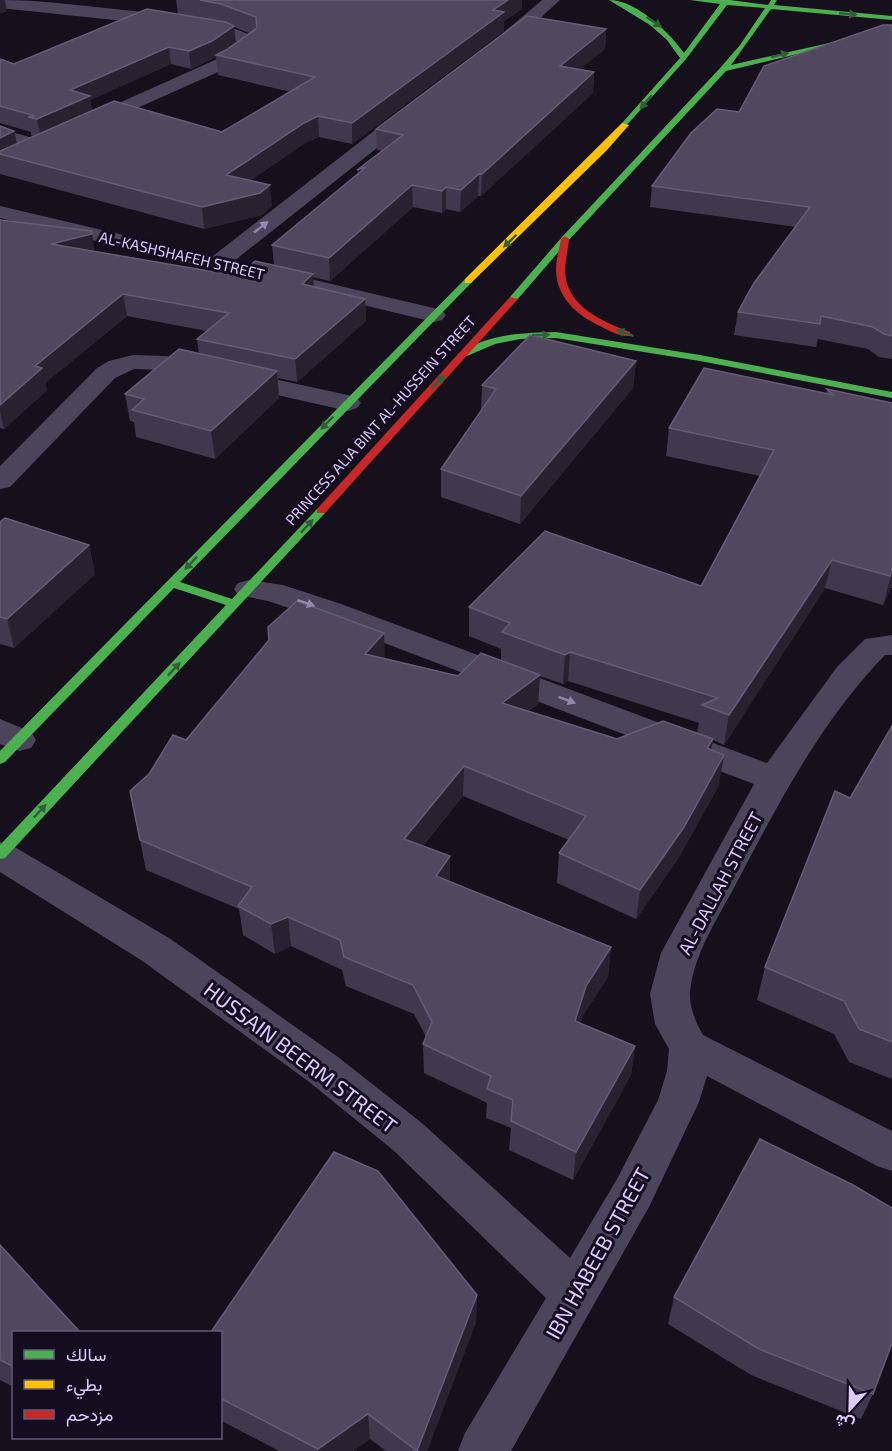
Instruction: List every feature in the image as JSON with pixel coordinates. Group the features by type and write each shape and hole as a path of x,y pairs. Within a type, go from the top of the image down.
{"main road":[{"path":"612,0 646,17 667,31 684,58"},
{"path":"693,0 771,4 892,18"},
{"name":"PRINCESS ALIA BINT AL-HUSSEIN STREET","path":"6,743 170,583 434,315 604,148 684,58 726,2"},
{"name":"PRINCESS ALIA BINT AL-HUSSEIN STREET","path":"0,854 242,596 465,354 565,239 724,69 743,46 771,4"},
{"path":"724,69 829,44 885,34"},
{"path":"565,239 561,275 571,304 602,325 700,358"},
{"path":"465,354 492,342 520,336 555,335 700,358 892,394"},
{"path":"170,583 242,596"}],"street":[{"path":"482,59 552,0"},
{"path":"0,3 203,26 237,33 249,41 245,50 221,64 74,131"},
{"path":"216,264 425,101"},
{"path":"0,135 46,143 21,156"},
{"name":"AL-KASHSHAFEH STREET","path":"0,212 434,315"},
{"path":"0,481 106,373 118,366 133,363 157,363 185,367 348,403"},
{"path":"242,596 272,592 330,611 774,779"},
{"name":"AL-DALLAH STREET","path":"689,1047 675,1024 670,994 680,953 774,779 848,674 876,646 892,645"},
{"name":"HUSSAIN BEERM STREET","path":"0,854 155,949 323,1069 408,1137 575,1294"},
{"path":"689,1047 892,1152"},
{"name":"IBN HABEEB STREET","path":"483,1451 633,1193 678,1102 687,1071 689,1047"}],"building":[{"path":"200,0 508,0 493,10 504,12 352,123 318,116 226,175 270,185 260,193 202,207 0,154 0,151 114,101 222,132 315,77 216,55 257,28 256,17 221,4"},
{"path":"147,9 226,22 234,26 212,41 189,51 169,47 70,90 90,96 37,119 28,117 35,116 0,106 0,59 14,64"},
{"path":"527,16 606,29 560,66 594,72 482,174 479,174 461,190 446,187 442,191 412,185 329,258 272,245 366,167 357,170 403,135 376,129"},
{"path":"883,25 892,25 892,336 873,327 821,316 820,324 738,312 754,283 810,207 652,186 691,133 717,109 739,112 764,66"},
{"path":"0,126 14,131 0,138"},
{"path":"0,220 92,231 92,234 51,244 238,276 255,261 313,274 302,284 365,299 295,359 197,339 229,313 123,294 35,366 42,368 0,405"},
{"path":"530,335 636,361 521,496 441,469 496,389 482,385"},
{"path":"179,349 277,371 211,431 132,410 144,399 125,394"},
{"path":"704,368 833,395 827,389 892,403 892,572 890,576 832,560 729,715 702,705 718,698 570,652 565,655 502,632 510,623 469,607 545,531 701,586 774,450 669,428"},
{"path":"5,518 89,545 7,619 0,617 0,522"},
{"path":"297,601 384,633 365,654 458,676 481,653 540,675 502,703 617,739 663,721 713,739 707,748 724,755 684,827 640,890 559,853 586,816 464,766 404,839 450,856 436,876 611,947 586,986 575,1021 635,1046 576,1152 511,1121 513,1100 487,1089 491,1076 423,1044 432,1022 413,985 344,957 340,940 288,917 271,924 238,906 252,887 140,840 130,791 149,774 173,735 186,740 269,640 268,627"},
{"path":"892,726 892,1042 859,1029 844,1001 765,967 835,791 850,798"},
{"path":"760,1139 853,1185 892,1208 892,1343 873,1394 759,1349 674,1297"},
{"path":"334,1152 378,1171 477,1295 417,1451 368,1414 318,1449 222,1399 222,1331 212,1331"},
{"path":"0,1245 79,1331 12,1331 12,1366 0,1360"}],"traffic: fast":[{"path":"612,0 652,23 684,58"},
{"path":"693,0 892,18"},
{"path":"625,125 684,58 727,0"},
{"path":"513,299 565,239 724,69 743,46 774,0"},
{"path":"724,69 874,35"},
{"path":"0,759 468,281"},
{"path":"467,353 492,342 520,336 556,335 700,358 892,395"},
{"path":"0,854 321,511"},
{"path":"170,583 235,604"}],"traffic: slow":[{"path":"468,281 625,125"}],"traffic: jam":[{"path":"565,239 561,276 569,298 585,314 627,334"},
{"path":"321,511 513,299"}]}
